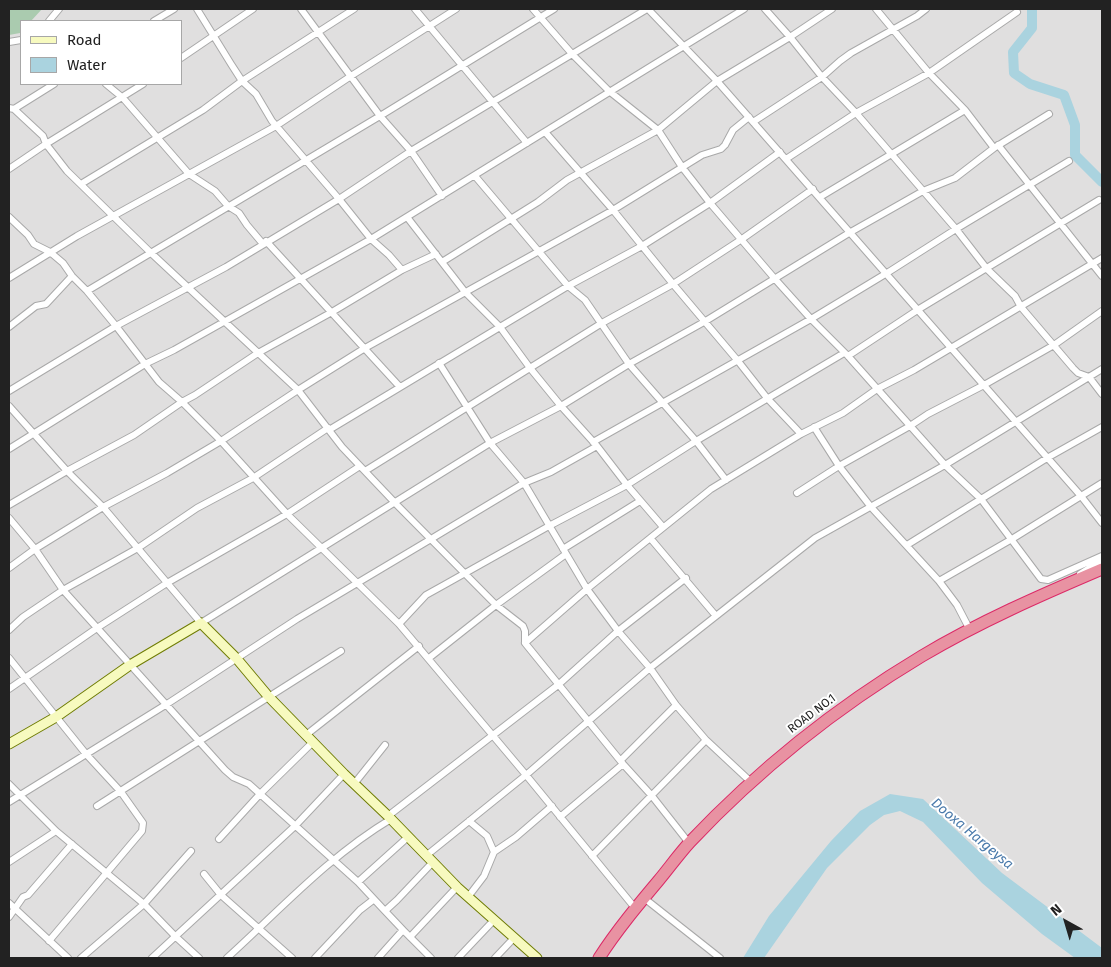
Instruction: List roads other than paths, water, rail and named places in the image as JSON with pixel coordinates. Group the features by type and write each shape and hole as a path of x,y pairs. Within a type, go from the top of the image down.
{"highway":[{"name":"ROAD NO.1","path":"599,958 635,908 689,843 751,782 810,732 863,694 922,656 970,630 1102,569"}],"street":[{"path":"50,20 59,9"},
{"path":"156,20 174,9"},
{"path":"197,9 242,81 256,94 272,121 372,239 402,270"},
{"path":"182,57 253,9"},
{"path":"301,9 380,116 411,152 442,196"},
{"path":"81,184 203,110 242,81 354,9"},
{"path":"415,9 527,143"},
{"path":"9,278 50,252 276,126 456,9"},
{"path":"533,9 572,55 609,91 658,130 682,167 710,203 811,319 945,465 981,500 1041,579 1048,580 1102,558"},
{"path":"87,291 380,116 554,9"},
{"path":"9,391 116,326 226,267 339,199 492,102 648,9 717,80 820,197 849,233 919,309 1082,496 1102,523"},
{"path":"9,449 145,364 174,350 372,239 744,9"},
{"path":"764,9 923,190 987,269 1016,296 1021,306 1073,368 1078,373 1089,377 1102,394"},
{"path":"442,262 538,202 567,180 658,130 717,80 790,37 832,9"},
{"path":"876,9 929,73 965,110 1030,186 1102,276"},
{"path":"9,568 35,549 103,507 167,473 220,441 365,348 613,210 702,155 721,149 734,130 822,77 840,60 851,53 926,9"},
{"path":"786,160 856,113 929,73 1017,12"},
{"path":"52,85 11,108 44,136 46,144 67,171 150,252 298,390 328,429 395,503 496,604 523,626 525,643 689,843"},
{"path":"107,85 123,98 158,136 189,174 215,191 228,206 239,213 247,225 300,278 400,386"},
{"path":"9,169 142,85"},
{"path":"820,197 965,110"},
{"path":"9,744 56,716 130,665 323,549 490,443 561,406 923,190 954,178 996,147 1049,114"},
{"path":"545,132 613,210 767,398 801,434"},
{"path":"9,630 23,617 63,590 138,548 198,508 253,478 328,429 568,286 642,246 710,203 780,152"},
{"path":"9,802 237,660 297,620 524,483 551,472 664,402 811,319 1069,161"},
{"path":"475,176 537,251 568,286 584,300 629,364 696,440 726,480"},
{"path":"9,689 97,628 167,583 287,514 602,323 672,284 742,239 812,189"},
{"path":"399,624 426,595 627,485 696,440 767,398 846,355 1099,200"},
{"path":"9,218 28,235 34,244 50,252 63,263 116,326 159,382 182,402 287,514 419,646 635,908"},
{"path":"407,218 465,292 500,327 530,368 663,527"},
{"path":"9,505 134,435 258,353 402,270 436,254"},
{"path":"525,643 587,589 711,488 801,434 843,413 877,389 914,370 1102,258"},
{"path":"9,327 36,306 46,304 72,276"},
{"path":"797,493 953,399 984,385 1054,345 1102,311"},
{"path":"439,363 490,443 524,483 587,589 618,631 650,668 676,705 706,740 751,782"},
{"path":"385,911 397,900 430,859 469,821 526,775 650,668 815,538 945,465 1102,369"},
{"path":"9,406 67,471 103,507 167,583 268,696 457,887 536,958"},
{"path":"814,427 839,466 871,507 939,581 957,605 970,630"},
{"path":"907,545 1102,427"},
{"path":"939,581 1102,484"},
{"path":"429,658 564,552 640,501"},
{"path":"9,518 35,549 63,590 200,743 233,777 249,784 358,882 373,900 431,958"},
{"path":"651,538 716,616"},
{"path":"1074,581 1083,571 1102,558"},
{"path":"227,958 333,859 390,818 492,735 558,685 618,631 686,578"},
{"path":"306,735 419,646"},
{"path":"98,806 200,743 268,696 341,651"},
{"path":"9,658 86,754 121,792 143,823 142,831 49,941"},
{"path":"560,817 622,762 676,705"},
{"path":"592,856 706,740"},
{"path":"219,839 260,794 313,742"},
{"path":"354,784 385,745"},
{"path":"152,958 176,938 295,826 344,774"},
{"path":"9,784 56,832 144,904 176,938 199,958"},
{"path":"468,897 484,876 494,852 552,806"},
{"path":"469,821 487,836 494,852"},
{"path":"9,862 56,832"},
{"path":"358,882 408,837"},
{"path":"9,917 23,897 28,895 72,844"},
{"path":"81,958 144,904 190,851"},
{"path":"204,874 222,895 292,958"},
{"path":"410,937 457,887"},
{"path":"644,898 720,958"},
{"path":"315,958 360,910 373,900"},
{"path":"9,903 68,958"},
{"path":"458,958 494,920"},
{"path":"378,958 403,930"},
{"path":"495,958 513,939"}],"water":[{"path":"890,794 923,799 1002,873 1102,948 1102,958 1075,958 1042,934 982,883 923,822 900,811 884,815 870,825 827,868 764,958 743,958 769,916 831,841 860,811"}],"waterway":[{"path":"1032,9 1032,28 1013,52 1014,73 1030,84 1064,95 1075,125 1075,155 1102,182"}],"water label":[{"name":"Dooxa Hargeysa","path":"972,834"}]}
